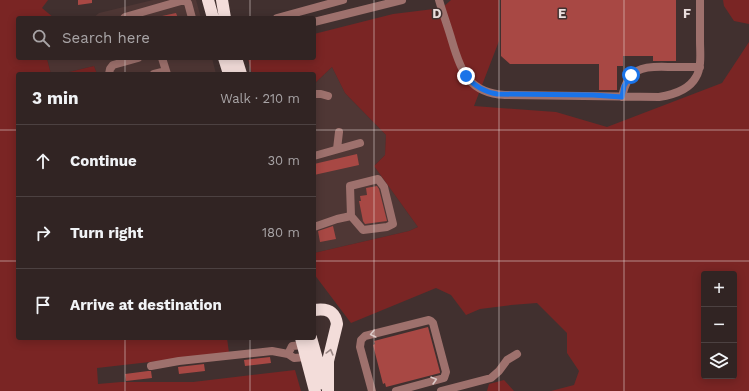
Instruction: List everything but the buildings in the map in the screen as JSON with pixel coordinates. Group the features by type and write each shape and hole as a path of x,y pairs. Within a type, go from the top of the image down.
{"highway":[{"path":"208,0 212,16"},
{"path":"222,3 225,16"},
{"path":"225,60 229,72"},
{"path":"237,60 241,72"},
{"path":"316,310 320,309 331,312 338,324 328,361 327,391"},
{"path":"305,340 327,391"},
{"path":"305,340 306,357 315,391"}],"street":[{"path":"284,16 343,0"},
{"path":"316,22 402,0"},
{"path":"439,0 462,70 470,82 484,91 505,95 593,95 622,97 659,97 671,95 693,82 699,72 700,67 700,0"},
{"path":"128,16 181,1 188,3 191,16"},
{"path":"222,3 231,16"},
{"path":"109,72 113,65 126,60"},
{"path":"163,60 166,72"},
{"path":"242,72 243,60"},
{"path":"622,97 624,86 631,75 641,69 651,66 700,67"},
{"path":"316,94 328,96"},
{"path":"336,149 339,132"},
{"path":"316,155 360,143"},
{"path":"378,179 384,187 392,224 387,227 364,230 352,216 350,186 378,179"},
{"path":"316,226 337,219 352,216"},
{"path":"372,391 360,347 361,340 365,336 429,320 433,323 446,372 444,378 396,391"},
{"path":"288,354 292,346 305,340"},
{"path":"151,366 179,361 272,351 288,354 294,358 306,357"},
{"path":"442,391 491,378 499,371 507,360 517,354"}],"shaded area":[{"path":"0,0 48,0 42,8 52,16 16,16 16,60 47,60 50,72 16,72 16,340 227,340 229,353 97,368 98,384 121,382 193,382 295,370 301,391 0,391"},
{"path":"153,0 196,0 200,16 95,16 99,13"},
{"path":"451,0 499,0 499,41 474,106 556,112 607,127 722,83 749,42 749,391 551,391 574,385 579,371 567,353 567,333 537,303 480,309 466,315 451,295 436,288 351,323 316,277 316,253 409,231 418,227 374,166 385,155 386,135 345,93 332,67 316,82 316,72 251,72 248,60 316,60 316,33 393,14 442,8"},
{"path":"723,0 749,0 749,24 734,21 724,6"},
{"path":"47,60 212,60 216,72 96,72 94,66 69,72 50,72"},
{"path":"94,66 96,72 69,72"},
{"path":"332,67 345,93 386,135 385,155 374,166 418,227 409,231 316,253 316,82"},
{"path":"504,380 514,391 487,391 489,384"}],"route":[{"path":"466,76 470,82 489,93 505,95 593,95 622,97 624,86 631,75"}]}
